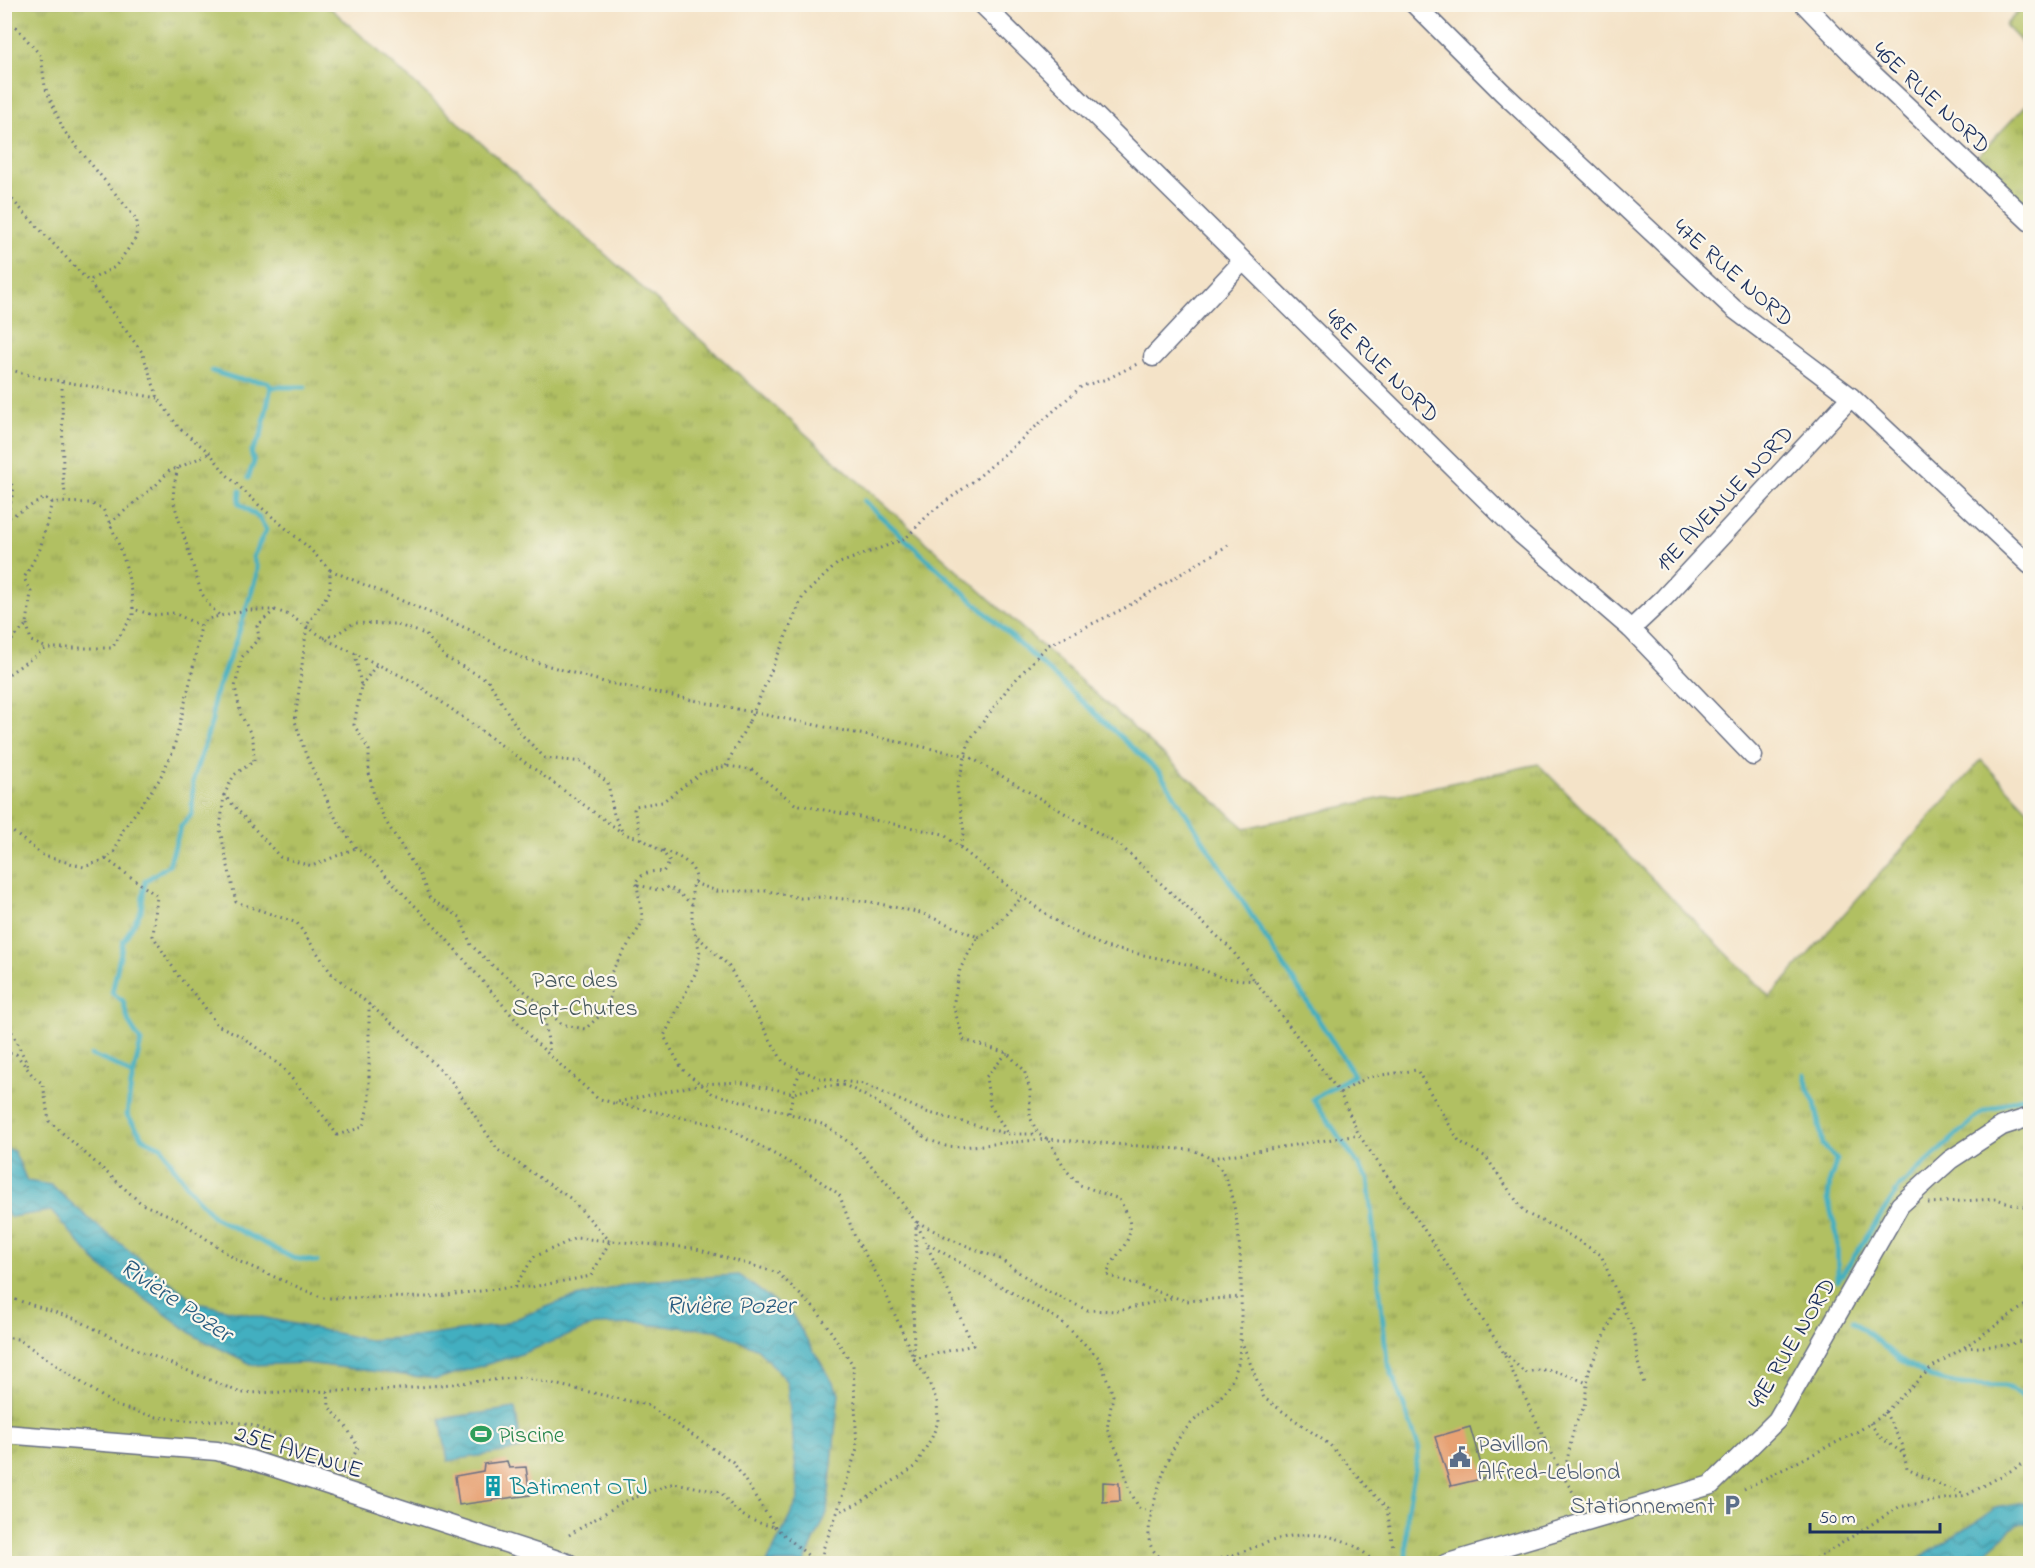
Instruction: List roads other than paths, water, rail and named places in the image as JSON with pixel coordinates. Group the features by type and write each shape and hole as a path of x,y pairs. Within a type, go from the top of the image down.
{"street":[{"name":"48E RUE NORD","path":"982,4 1522,536 1631,629 1753,756"},
{"name":"47E RUE NORD","path":"1414,4 1502,92 1734,309 1851,397 2031,565"},
{"name":"46E RUE NORD","path":"1804,4 1858,60 2031,222"},
{"path":"1152,357 1243,261"},
{"name":"19E AVENUE NORD","path":"1631,629 1664,598 1851,397"},
{"name":"49E RUE NORD","path":"1445,1563 1711,1485 1777,1420 1900,1205 1950,1160 2002,1126 2031,1117"},
{"name":"25E AVENUE","path":"4,1434 217,1451 570,1563"}],"water":[{"name":"Rivière Pozer","path":"4,1148 14,1151 27,1181 51,1185 95,1224 197,1303 368,1340 416,1337 497,1326 565,1300 641,1281 739,1275 792,1315 839,1393 827,1513 804,1563 767,1563 799,1498 787,1382 758,1349 716,1330 640,1324 594,1325 521,1354 437,1379 305,1363 253,1365 197,1337 99,1265 51,1211 10,1217 5,1209"},
{"name":"Piscine","path":"515,1408 522,1449 448,1461 440,1419"},
{"path":"2030,1502 2030,1523 2019,1523 1973,1563 1913,1563 1996,1508"}],"waterway":[{"path":"212,371 237,379 267,382 271,387 261,436 251,452 254,462 248,478"},
{"path":"271,387 305,387"},
{"path":"240,491 239,503 259,518 266,530 253,557 257,568 256,577 237,638 213,700 212,721 193,779 192,814 181,826 169,865 145,881 141,911 123,942 112,993 123,1001 129,1023 141,1042 127,1115 144,1139 162,1147 193,1194 215,1218 293,1258 317,1262"},
{"path":"864,501 1160,773 1354,1075 1313,1099 1368,1179 1387,1360 1419,1448 1407,1512 1406,1564"},
{"path":"91,1055 118,1066 133,1077"},
{"path":"1805,1074 1808,1090 1815,1103 1823,1145 1837,1160 1830,1180 1828,1200 1837,1235 1838,1280"},
{"path":"1838,1281 1900,1186 1981,1113 2030,1094"},
{"path":"1853,1321 1899,1359 1930,1377 1962,1385 2005,1386 2030,1401"}],"place":[{"name":"Piscine","path":"481,1434"},
{"name":"Pavillon Alfred-Leblond","path":"1460,1457"},
{"name":"Batiment OTJ","path":"493,1486"},
{"name":"Stationnement","path":"1732,1505"}],"park label":[{"name":"Parc des Sept-Chutes","path":"575,993"}]}
